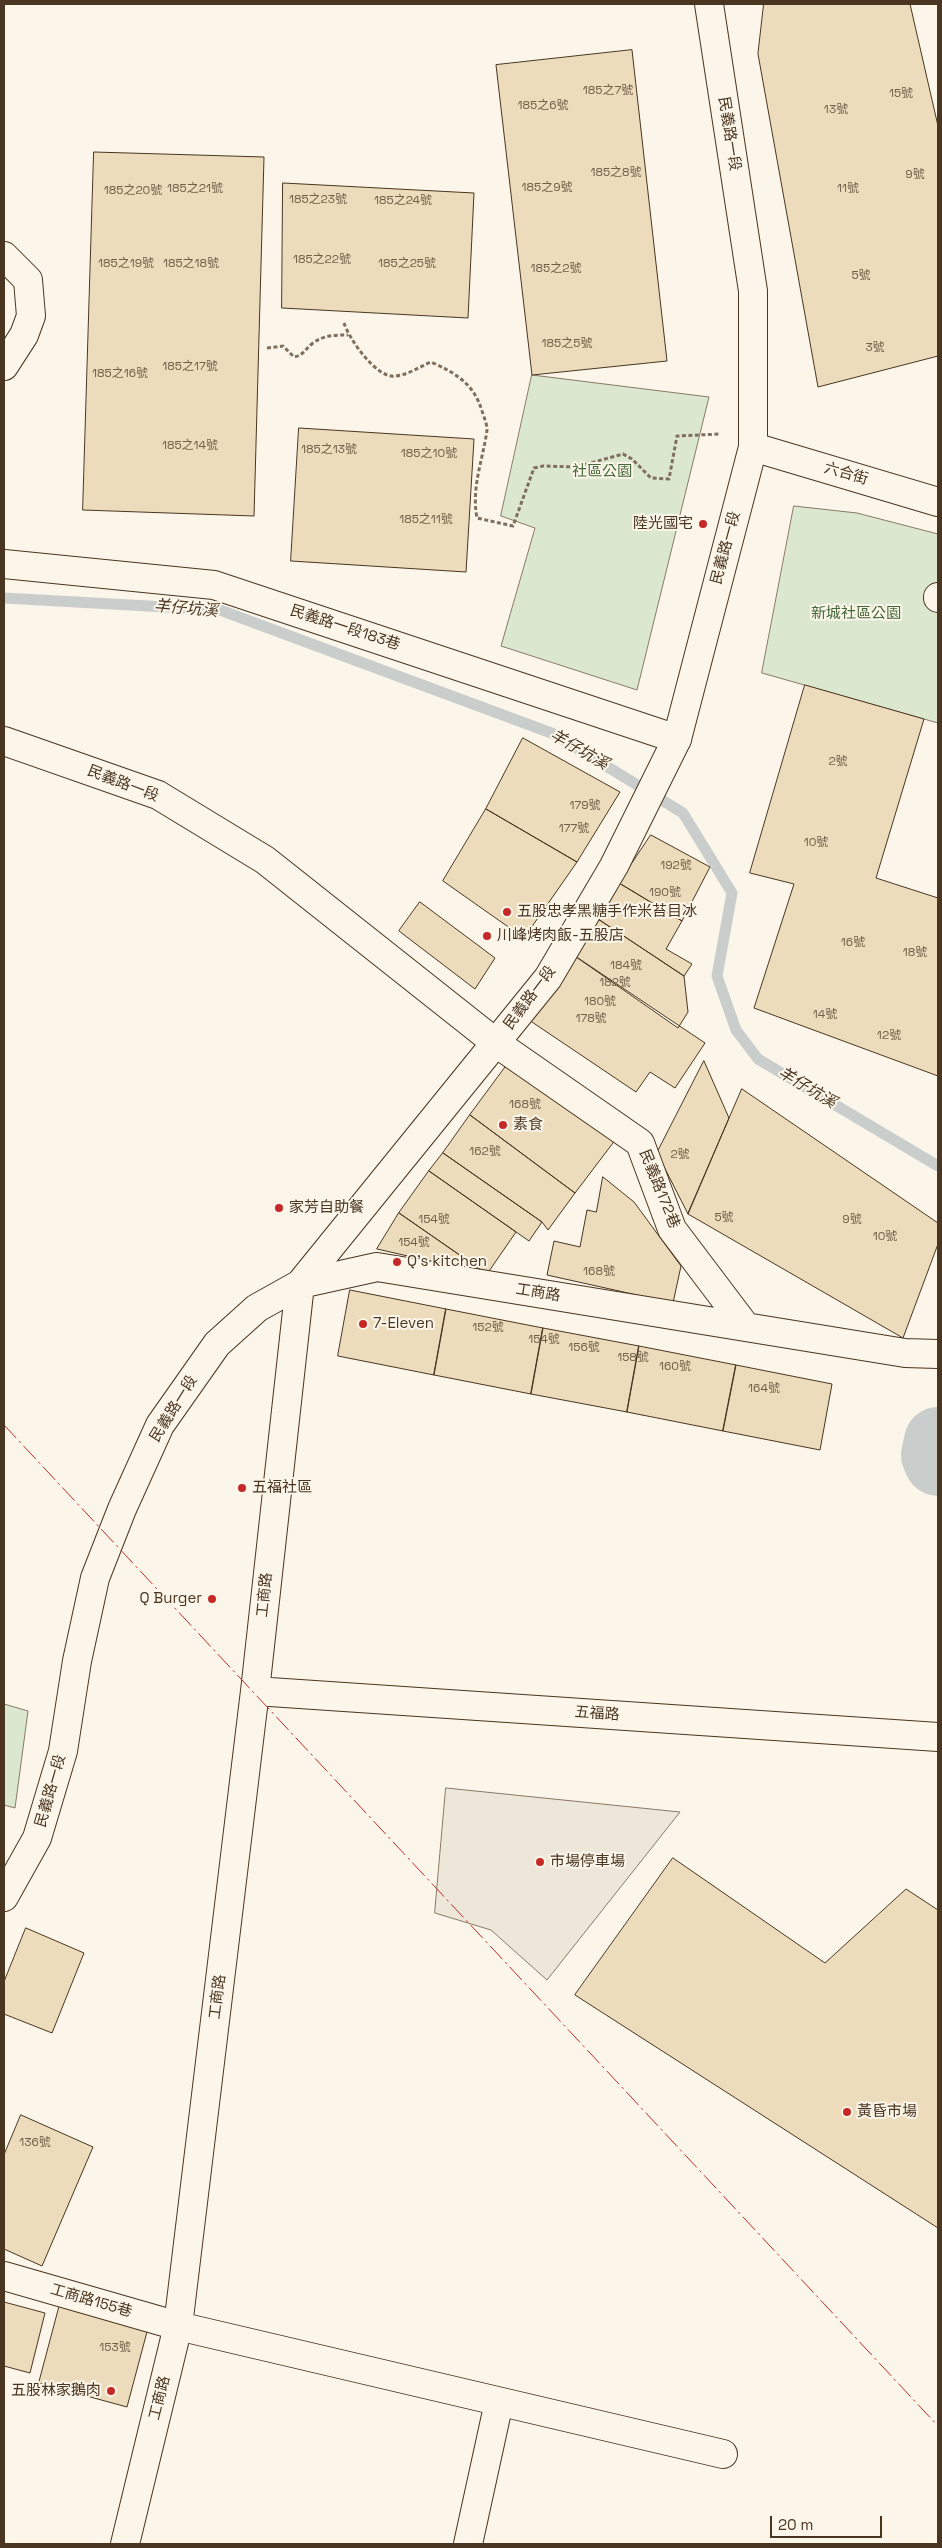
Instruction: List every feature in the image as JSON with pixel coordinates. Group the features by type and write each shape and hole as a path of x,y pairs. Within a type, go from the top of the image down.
{"street":[{"name":"民義路一段","path":"4,1897 37,1838 63,1751 77,1661 94,1578 122,1509 160,1425 217,1344 257,1308 300,1284 548,978 614,866 676,739 753,439 752,291 709,4"},
{"path":"4,256 28,280 31,316 24,334 4,366"},
{"name":"六合街","path":"753,439 938,502"},
{"name":"民義路一段183巷","path":"4,564 214,585 676,739"},
{"name":"民義路一段","path":"4,741 158,796 264,860 496,1043"},
{"name":"民義路172巷","path":"496,1043 640,1143 672,1229 746,1327"},
{"name":"工商路","path":"125,2544 178,2326 255,1691 300,1284 377,1267 905,1353 932,1353"},
{"name":"五福路","path":"255,1691 938,1738"},
{"name":"工商路155巷","path":"4,2276 178,2326 723,2454"},
{"path":"468,2544 499,2402"}],"path":[{"path":"344,323 348,334 378,371 389,376 410,373 431,362 461,377 472,388 477,396 487,427 475,488 477,518 513,526 534,468 543,466 576,468 622,454 632,459 651,478 669,479 677,436 753,439"},
{"path":"267,348 283,346 294,357 301,356 312,344 326,336 348,334"}],"green space":[{"name":"社區公園","path":"532,375 709,397 637,690 501,646 535,528 501,516"},
{"name":"新城社區公園","path":"794,506 857,513 938,534 938,723 762,673"},
{"path":"4,1704 28,1711 15,1808 4,1805"}],"shaded area":[{"name":"市場停車場","path":"446,1788 680,1812 547,1980 491,1930 435,1913"}],"building":[{"path":"764,4 910,4 938,126 938,356 818,387 758,54"},
{"path":"632,50 667,361 532,375 496,65"},
{"path":"94,152 264,157 254,516 83,510"},
{"path":"283,183 474,193 468,318 282,308"},
{"path":"299,428 474,439 466,572 291,561"},
{"path":"805,685 924,719 876,878 938,898 938,1076 754,1008 794,884 750,873"},
{"path":"523,738 620,792 577,862 486,809"},
{"path":"486,809 577,862 524,938 443,881"},
{"path":"651,835 710,867 682,921 619,883"},
{"path":"619,883 682,921 666,949 692,964 684,976 595,917"},
{"path":"420,902 495,958 475,989 399,931"},
{"path":"595,917 684,976 688,1012 678,1028 569,952"},
{"path":"569,952 705,1043 675,1088 650,1072 636,1092 526,1018"},
{"path":"515,1054 619,1135 575,1193 470,1115"},
{"path":"704,1061 729,1118 688,1214 657,1153"},
{"path":"742,1089 938,1223 938,1244 903,1338 688,1214"},
{"path":"470,1115 575,1193 548,1230 542,1222 443,1153"},
{"path":"443,1153 542,1222 529,1241 429,1171"},
{"path":"429,1171 516,1232 487,1274 399,1213"},
{"path":"603,1177 634,1202 681,1266 673,1303 547,1275 554,1241 580,1247 587,1210 596,1212"},
{"path":"399,1213 487,1274 377,1249"},
{"path":"350,1290 446,1309 434,1375 338,1356"},
{"path":"446,1309 543,1328 531,1394 434,1375"},
{"path":"543,1328 639,1346 627,1412 531,1394"},
{"path":"639,1346 736,1365 723,1431 627,1412"},
{"path":"736,1365 832,1384 820,1450 723,1431"},
{"name":"黃昏市場","path":"673,1858 825,1963 906,1889 938,1910 938,2228 575,1995"},
{"path":"26,1928 84,1953 52,2033 4,2014 4,1982"},
{"path":"21,2115 93,2147 42,2266 4,2249 4,2155"},
{"path":"4,2302 45,2313 30,2373 4,2366"},
{"path":"60,2304 148,2328 127,2407 39,2383"}],"waterway":[{"name":"羊仔坑溪","path":"4,598 220,610 554,734 683,813 732,893 717,976 736,1030 758,1059 938,1166"},
{"path":"938,1441 935,1455 938,1462"}],"power":[{"path":"4,1425 938,2426"}],"place":[{"name":"陸光國宅","path":"703,524"},
{"name":"五股忠孝黑糖手作米苔目冰","path":"507,912"},
{"name":"川峰烤肉飯-五股店","path":"487,936"},
{"name":"素食","path":"503,1125"},
{"name":"家芳自助餐","path":"279,1208"},
{"name":"Q's kitchen","path":"397,1262"},
{"name":"7-Eleven","path":"363,1324"},
{"name":"五福社區","path":"242,1488"},
{"name":"Q Burger","path":"212,1599"},
{"name":"市場停車場","path":"540,1862"},
{"name":"黃昏市場","path":"847,2112"},
{"name":"五股林家鵝肉","path":"111,2391"}]}
